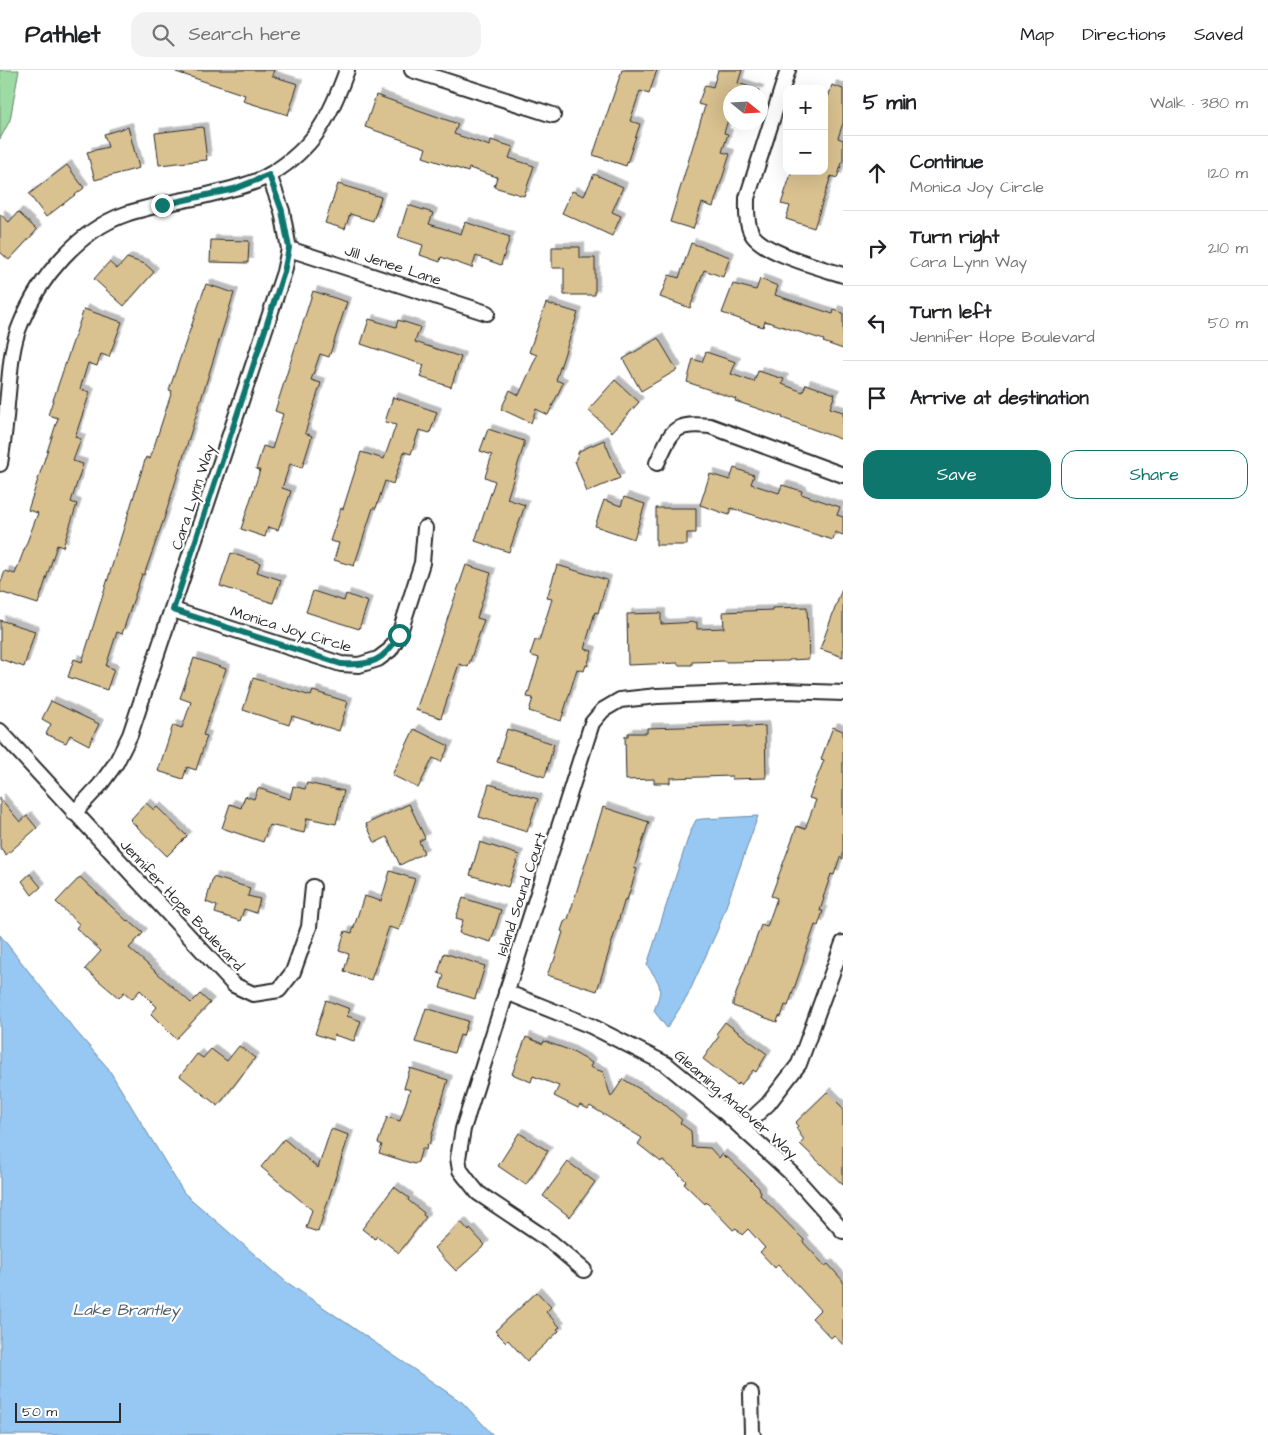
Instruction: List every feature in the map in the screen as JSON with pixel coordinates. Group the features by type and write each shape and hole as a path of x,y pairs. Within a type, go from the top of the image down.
{"street":[{"path":"0,464 12,355 20,323 39,287 63,257 94,229 125,214 234,189 269,175 291,160 312,140 327,119 347,70"},
{"path":"412,70 553,116"},
{"path":"788,70 748,198 747,218 751,233 759,243 772,250 843,275"},
{"name":"Cara Lynn Way","path":"74,813 100,785 116,763 130,735 284,272 289,248 282,211 269,175"},
{"name":"Jill Jenee Lane","path":"289,248 487,313"},
{"path":"658,463 671,433 681,427 695,425 710,426 843,475"},
{"name":"Monica Joy Circle","path":"173,610 341,664 359,665 378,659 390,650 399,635 422,563 425,528"},
{"name":"Island Sound Court","path":"584,1270 551,1242 478,1193 460,1170 458,1158 463,1129 592,723 603,710 620,700 657,696 786,691 843,693"},
{"name":"Jennifer Hope Boulevard","path":"0,731 234,985 253,994 279,990 293,972 309,926 313,887"},
{"path":"742,1128 768,1104 799,1064 843,943"},
{"name":"Gleaming Andover Way","path":"506,992 591,1026 666,1064 742,1128 791,1173 843,1231"},
{"path":"751,1393 753,1435"}],"green space":[{"path":"0,70 19,70 10,120 0,139"}],"water":[{"path":"758,816 718,929 687,997 667,1028 654,1011 660,987 647,965 690,832 696,820"},
{"name":"Lake Brantley","path":"0,935 74,1029 108,1068 184,1193 285,1281 463,1403 493,1435 0,1435"}],"building":[{"path":"176,70 274,70 272,76 298,84 288,115 243,101 245,95 176,72"},
{"path":"622,70 657,70 649,94 640,91 630,121 640,124 626,166 593,155"},
{"path":"718,70 742,70 738,83 744,85 723,85 723,130 725,130 724,133 728,134 722,152 730,154 713,207 702,203 693,229 670,222 705,106 698,104 705,85 713,87"},
{"path":"832,85 843,89 843,123 838,138 843,140 843,160 837,178 831,176 814,228 786,219 790,206 781,204 791,175 828,175 828,98"},
{"path":"376,95 458,124 454,134 490,146 491,140 513,147 509,158 534,166 524,196 494,187 497,177 469,168 468,172 423,157 426,148 365,127"},
{"path":"128,127 139,168 95,180 87,152 108,147 104,134"},
{"path":"203,127 207,160 159,165 155,133"},
{"path":"67,165 84,188 46,217 29,194"},
{"path":"594,174 623,187 612,212 621,216 612,236 562,213 572,191 584,196"},
{"path":"338,184 381,197 373,221 350,214 345,229 325,223"},
{"path":"408,205 433,213 429,224 461,234 465,222 510,237 501,265 476,256 472,268 441,257 440,262 420,255 423,245 398,237"},
{"path":"18,212 37,230 9,260 0,252 0,214 9,222"},
{"path":"211,240 249,241 248,263 210,262"},
{"path":"691,243 730,257 723,277 704,270 690,308 660,297 669,275 679,278"},
{"path":"552,247 580,247 580,258 595,258 595,295 564,295 564,268 552,268"},
{"path":"127,258 145,264 154,272 124,306 94,279 109,262 117,269"},
{"path":"760,279 778,286 775,295 833,314 834,310 843,313 843,349 823,342 824,340 765,321 763,327 722,313 733,284 756,290"},
{"path":"206,284 234,293 164,519 144,575 142,574 122,634 117,632 106,666 114,669 107,690 68,677 74,659 82,662 146,457 150,459 172,391 169,390"},
{"path":"313,291 347,302 329,357 320,354 311,380 321,383 305,433 312,436 302,468 290,464 282,488 291,491 278,530 268,527 265,537 241,529 260,470 256,469 263,446 272,449 283,414 275,411"},
{"path":"546,303 578,313 556,380 563,383 548,415 536,409 531,423 501,409 510,390 519,395 537,355 529,352"},
{"path":"84,309 122,322 109,357 101,354 97,366 88,363 80,389 90,392 75,437 81,439 73,461 83,464 71,502 77,504 63,547 57,545 38,604 0,592 0,585 5,571 15,574 38,513 28,510 58,418 48,415"},
{"path":"369,319 396,327 398,320 420,327 415,342 461,357 451,387 420,377 424,365 361,344"},
{"path":"658,338 677,370 641,391 623,359"},
{"path":"706,352 736,362 731,374 754,382 758,371 784,379 782,384 803,392 806,384 835,394 830,408 843,412 843,440 687,382 693,359 702,362"},
{"path":"615,380 639,402 612,432 588,410"},
{"path":"393,397 437,412 430,433 419,430 411,454 404,452 393,484 385,481 376,508 373,508 354,566 334,560 339,543 330,541 341,508 343,509 361,452 384,459 396,425 385,422"},
{"path":"488,429 524,441 507,499 525,505 509,552 475,541 495,481 485,477 492,455 480,451"},
{"path":"604,440 620,478 587,492 575,461 579,451"},
{"path":"734,468 754,475 751,484 779,493 782,485 802,491 801,494 840,507 837,515 843,517 843,535 835,532 833,540 731,508 729,515 700,505 710,474 730,480"},
{"path":"624,497 645,504 634,539 595,526 604,500 621,506"},
{"path":"656,508 696,508 696,533 687,533 687,545 656,545"},
{"path":"231,553 260,563 257,572 281,580 273,603 220,586"},
{"path":"466,565 491,573 477,618 484,620 468,667 459,664 441,718 416,710"},
{"path":"557,565 607,580 598,613 595,612 586,643 585,649 592,651 584,671 577,669 561,721 529,711 533,698 527,697 539,658 530,655 535,640 539,641 552,599 547,598"},
{"path":"843,589 843,657 820,649"},
{"path":"313,591 344,601 346,594 368,602 359,629 306,612"},
{"path":"807,607 809,659 692,662 692,665 678,665 678,663 628,665 627,614 661,613 661,624 697,622 697,629 724,628 723,612"},
{"path":"0,620 35,631 24,667 0,659"},
{"path":"194,658 226,669 203,735 207,736 196,770 187,767 183,779 158,771 173,725 182,728 191,702 180,698"},
{"path":"253,678 311,696 313,691 348,702 339,731 292,716 289,725 243,710"},
{"path":"51,701 99,724 89,745 70,735 66,743 46,734 51,724 42,719"},
{"path":"746,725 746,727 765,726 766,778 732,779 732,776 670,778 670,783 654,783 654,779 626,780 625,736 628,736 628,733 647,733 647,728"},
{"path":"833,727 843,731 843,859 840,857 834,875 831,874 823,898 820,911 823,911 818,926 815,925 788,1006 785,1005 777,1022 733,1006 733,1002 761,925 767,927 777,898 771,896 797,826 805,829 816,800 809,798 824,760 821,759"},
{"path":"414,729 449,746 441,762 433,758 418,788 392,775"},
{"path":"507,729 554,744 545,777 497,762"},
{"path":"307,783 344,791 336,824 307,818 304,833 269,825 263,842 222,828 230,804 241,808 245,796 254,799 258,788 290,799 293,786 305,789"},
{"path":"489,784 538,799 527,832 479,817"},
{"path":"0,798 20,822 27,816 37,828 6,855 0,847"},
{"path":"146,803 154,810 157,807 187,836 167,856 130,820"},
{"path":"409,804 425,838 419,841 424,853 400,865 387,837 375,843 366,824"},
{"path":"603,807 649,822 634,868 637,869 627,900 625,899 597,991 547,975 554,961 563,932 561,931 564,922 568,919"},
{"path":"480,842 519,855 508,887 470,875"},
{"path":"390,871 415,879 399,930 389,927 371,980 344,971 349,954 339,951 345,931 352,933 364,896 381,901"},
{"path":"30,874 41,887 32,895 22,881"},
{"path":"80,877 127,921 143,933 129,948 191,1003 200,994 210,1003 176,1039 151,1014 157,1007 140,990 132,999 124,992 119,998 85,969 101,951 76,928 79,924 56,902"},
{"path":"213,877 250,888 248,896 260,899 256,913 244,909 240,921 215,913 217,906 206,902"},
{"path":"463,898 501,910 491,942 459,933 463,920 456,918"},
{"path":"444,953 485,966 475,999 440,988 444,975 438,973"},
{"path":"326,1000 350,1009 347,1016 361,1021 354,1041 334,1035 333,1040 315,1034"},
{"path":"426,1008 468,1021 463,1036 460,1035 454,1053 415,1042"},
{"path":"725,1022 767,1054 756,1072 753,1070 741,1085 739,1083 737,1085 703,1059 719,1036 716,1034"},
{"path":"526,1037 543,1044 544,1041 569,1050 592,1063 590,1067 603,1072 611,1097 623,1079 663,1103 682,1120 680,1123 691,1131 692,1147 710,1148 719,1158 722,1154 744,1173 759,1188 760,1195 804,1240 803,1242 825,1266 828,1264 843,1281 843,1345 834,1335 831,1338 812,1318 820,1310 778,1264 775,1268 760,1252 765,1248 748,1229 742,1235 736,1228 733,1230 706,1202 705,1204 684,1184 686,1181 675,1170 662,1160 661,1162 638,1144 642,1138 590,1106 588,1109 580,1105 578,1108 554,1096 559,1086 533,1076 531,1082 512,1074"},
{"path":"239,1046 255,1058 218,1106 180,1076 197,1054 203,1058 211,1049 227,1061"},
{"path":"410,1068 448,1080 429,1145 427,1144 426,1150 422,1148 418,1162 414,1164 379,1153 382,1145 378,1143 387,1117 400,1121 410,1090 404,1088"},
{"path":"827,1092 843,1108 843,1185 800,1144 804,1140 795,1123"},
{"path":"331,1129 349,1135 318,1232 306,1228 312,1210 261,1167 284,1139 318,1168"},
{"path":"519,1133 548,1151 526,1185 498,1166"},
{"path":"568,1162 595,1182 570,1217 543,1196"},
{"path":"394,1187 409,1198 408,1200 424,1213 423,1215 426,1217 399,1253 377,1236 375,1239 362,1229"},
{"path":"461,1222 485,1245 456,1271 434,1248"},
{"path":"537,1292 551,1307 546,1312 560,1327 557,1329 559,1331 527,1361 508,1340 506,1342 495,1331"}],"route":[{"path":"162,205 234,189 269,175 282,211 289,248 284,272 173,610 341,664 359,665 378,659 390,650 399,635"}]}
